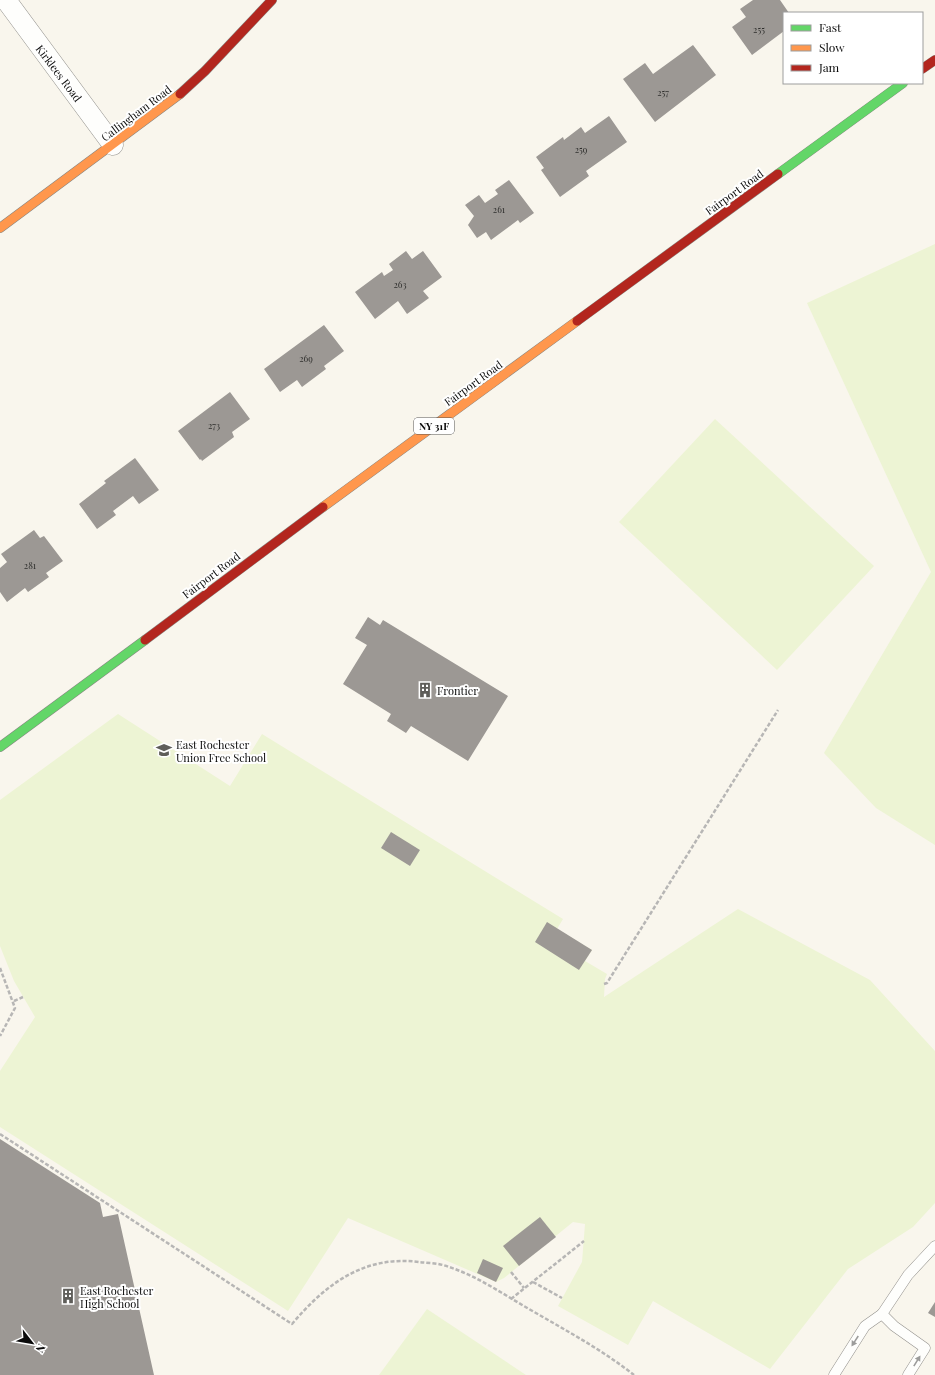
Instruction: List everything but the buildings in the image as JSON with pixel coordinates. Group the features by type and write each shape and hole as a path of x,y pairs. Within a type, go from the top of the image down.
{"main road":[{"name":"Callingham Road","path":"0,228 172,101 205,71 272,0"},
{"path":"923,68 935,60"},
{"name":"Fairport Road","path":"0,747 315,513 902,84"}],"street":[{"name":"Kirklees Road","path":"6,0 113,145"}],"lane":[{"path":"834,1375 864,1326 882,1314 908,1275 935,1246"},
{"path":"882,1314 894,1326 925,1348 908,1375"}],"path":[{"path":"604,984 607,983 778,710"},
{"path":"0,968 14,1001 15,1008 0,1036"},
{"path":"14,1001 23,997"},
{"path":"0,1134 292,1324 320,1294 339,1279 360,1269 383,1262 405,1260 448,1266 511,1299 612,1358 634,1375"},
{"path":"511,1299 584,1241"},
{"path":"511,1272 524,1288"},
{"path":"533,1282 562,1298"}],"green space":[{"path":"935,244 935,845 876,808 824,753 931,572 807,303"},
{"path":"715,419 874,566 777,670 619,522"},
{"path":"118,714 230,786 262,734 563,919 557,929 592,950 585,961 607,974 605,979 604,997 738,909 870,980 935,1051 935,1203 913,1227 848,1269 770,1369 653,1301 628,1345 558,1306 582,1262 585,1224 573,1222 504,1278 496,1282 348,1218 288,1311 0,1127 0,1071 35,1017 14,981 0,946 0,800"},
{"path":"427,1309 526,1375 379,1375"}],"traffic: fast":[{"path":"778,174 902,84"},
{"path":"0,747 145,640"}],"traffic: slow":[{"path":"0,228 180,94"},
{"path":"323,507 577,321"}],"traffic: jam":[{"path":"180,94 205,71 272,0"},
{"path":"923,68 935,60"},
{"path":"577,321 778,174"},
{"path":"145,640 323,507"}],"place":[{"name":"Frontier","path":"425,690"},
{"name":"East Rochester Union Free School","path":"164,750"},
{"name":"East Rochester High School","path":"68,1296"}]}
